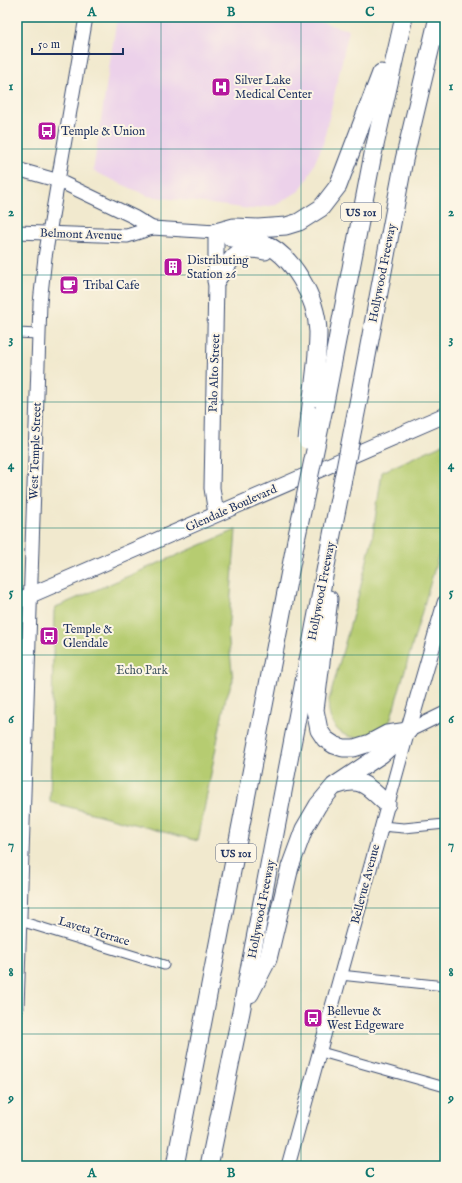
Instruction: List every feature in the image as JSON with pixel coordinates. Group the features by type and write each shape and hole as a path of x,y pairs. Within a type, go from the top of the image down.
{"highway":[{"path":"216,232 234,227 272,228 292,224 311,216 330,198 343,173 403,17"},
{"name":"US 101","path":"175,1166 296,540 317,411 403,17"},
{"name":"Hollywood Freeway","path":"209,1166 241,1012 404,160 422,77 438,17"},
{"path":"216,232 224,236 251,239 263,243 284,258 296,272 312,299 318,330 317,411"},
{"path":"216,281 234,256 243,250 252,249 275,254 296,272"},
{"path":"334,524 327,622 315,710 319,730 325,739 334,745 343,748 354,748 370,743 387,734 408,731"},
{"path":"241,1012 268,959 290,867 304,829 318,805 334,786 382,754 408,731"},
{"path":"334,786 356,780 362,783 387,804"}],"main road":[{"name":"West Temple Street","path":"17,1008 23,598 42,275 86,17"},
{"path":"17,169 59,181 134,217 152,228"},
{"name":"Belmont Avenue","path":"17,232 127,236 152,228 216,232"},
{"name":"Palo Alto Street","path":"216,232 212,480 216,514"},
{"name":"Glendale Boulevard","path":"23,598 445,415"},
{"name":"Bellevue Avenue","path":"288,1166 321,1052 340,975 387,804 445,604"},
{"path":"408,731 445,713"}],"street":[{"path":"17,334 38,334"},
{"path":"381,826 404,828 445,824"},
{"name":"Laveta Terrace","path":"19,920 164,965"},
{"path":"340,975 445,986"},
{"path":"321,1052 445,1087"}],"shaded area":[{"name":"Silver Lake Medical Center","path":"117,17 301,17 349,30 323,144 308,178 299,191 276,205 251,209 148,196 93,171"}],"green space":[{"path":"445,443 445,533 389,724 363,737 347,736 341,733 332,722 329,700 359,593 372,540 382,472"},
{"name":"Echo Park","path":"236,530 228,633 233,680 225,701 198,841 50,802 54,611 56,607"}],"place":[{"name":"Silver Lake Medical Center","path":"221,87"},
{"name":"Temple & Union","path":"47,131"},
{"name":"Distributing Station 26","path":"173,267"},
{"name":"Tribal Cafe","path":"69,285"},
{"name":"Temple & Glendale","path":"49,636"},
{"name":"Bellevue & West Edgeware","path":"313,1018"}]}
